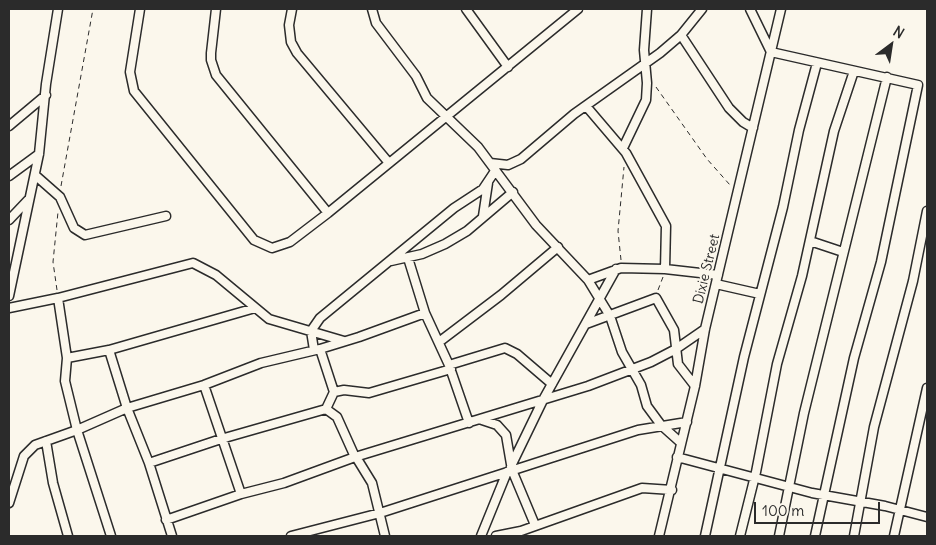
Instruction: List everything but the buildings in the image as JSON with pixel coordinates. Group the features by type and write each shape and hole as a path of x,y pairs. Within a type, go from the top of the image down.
{"street":[{"path":"9,296 39,154 58,9"},
{"path":"140,9 130,72 134,91 254,240 265,246 284,245 328,213 508,67 568,12 578,9"},
{"path":"216,9 211,53 216,75 328,213"},
{"path":"292,9 289,25 291,42 297,53 389,163"},
{"path":"372,9 376,23 416,76 428,98 467,135 513,192 536,225 588,280 599,301 610,316 622,352 641,385 648,406 661,425 680,442"},
{"path":"466,9 508,67"},
{"path":"625,151 646,100 646,72 644,64 647,9"},
{"path":"490,163 503,166 515,163 681,34 702,9"},
{"path":"750,9 772,52 918,85 881,262 854,358 815,536"},
{"name":"Dixie Street","path":"660,536 672,490 680,442 687,422 695,386 705,329 781,9"},
{"path":"681,34 729,108 743,122 753,128"},
{"path":"705,536 744,357 817,63"},
{"path":"740,536 777,364 810,241 834,131 854,70"},
{"path":"779,536 804,413 887,77"},
{"path":"9,126 46,95"},
{"path":"586,106 625,151 666,226 665,269"},
{"path":"9,176 39,154"},
{"path":"149,462 326,409 334,392 310,331 314,324 436,222 477,193 488,183 495,171"},
{"path":"35,175 60,197 74,228 85,235 166,216"},
{"path":"483,216 488,183"},
{"path":"391,261 408,258 446,244 467,231 513,192"},
{"path":"9,220 29,199"},
{"path":"854,536 874,427 913,282 927,211"},
{"path":"810,241 843,252"},
{"path":"439,342 501,295 558,247"},
{"path":"9,265 19,253"},
{"path":"408,258 425,313 450,367 469,423"},
{"path":"9,308 58,298 193,263 216,275 255,308 276,322 344,341"},
{"path":"481,536 543,400 618,269"},
{"path":"588,280 618,269 665,269 718,275"},
{"path":"716,284 760,294"},
{"path":"58,298 67,358 65,381 77,430 111,536"},
{"path":"586,324 656,298 674,330 681,370 695,386"},
{"path":"67,358 109,350 255,308"},
{"path":"9,503 24,456 31,448 46,441 77,430 127,408 204,385 261,363 317,350 425,313"},
{"path":"166,520 241,494 284,483 356,457 482,420 633,369 676,350 705,329"},
{"path":"334,392 344,390 369,393 505,348 517,354 552,384"},
{"path":"109,350 127,408 149,462 172,536"},
{"path":"204,385 241,494"},
{"path":"894,536 927,388"},
{"path":"326,409 336,417 356,457 368,474 385,536"},
{"path":"482,420 502,429 506,435 510,469 535,524"},
{"path":"291,536 380,513 510,469 661,425 687,422"},
{"path":"46,441 53,483 68,536"},
{"path":"677,457 823,495 927,517"},
{"path":"496,536 521,531 535,524 609,502 642,488 672,490"}],"path":[{"path":"58,298 53,262 60,197 93,9"},
{"path":"646,72 707,159 738,193"},
{"path":"618,269 618,231 625,151"},
{"path":"656,298 665,269"}]}
